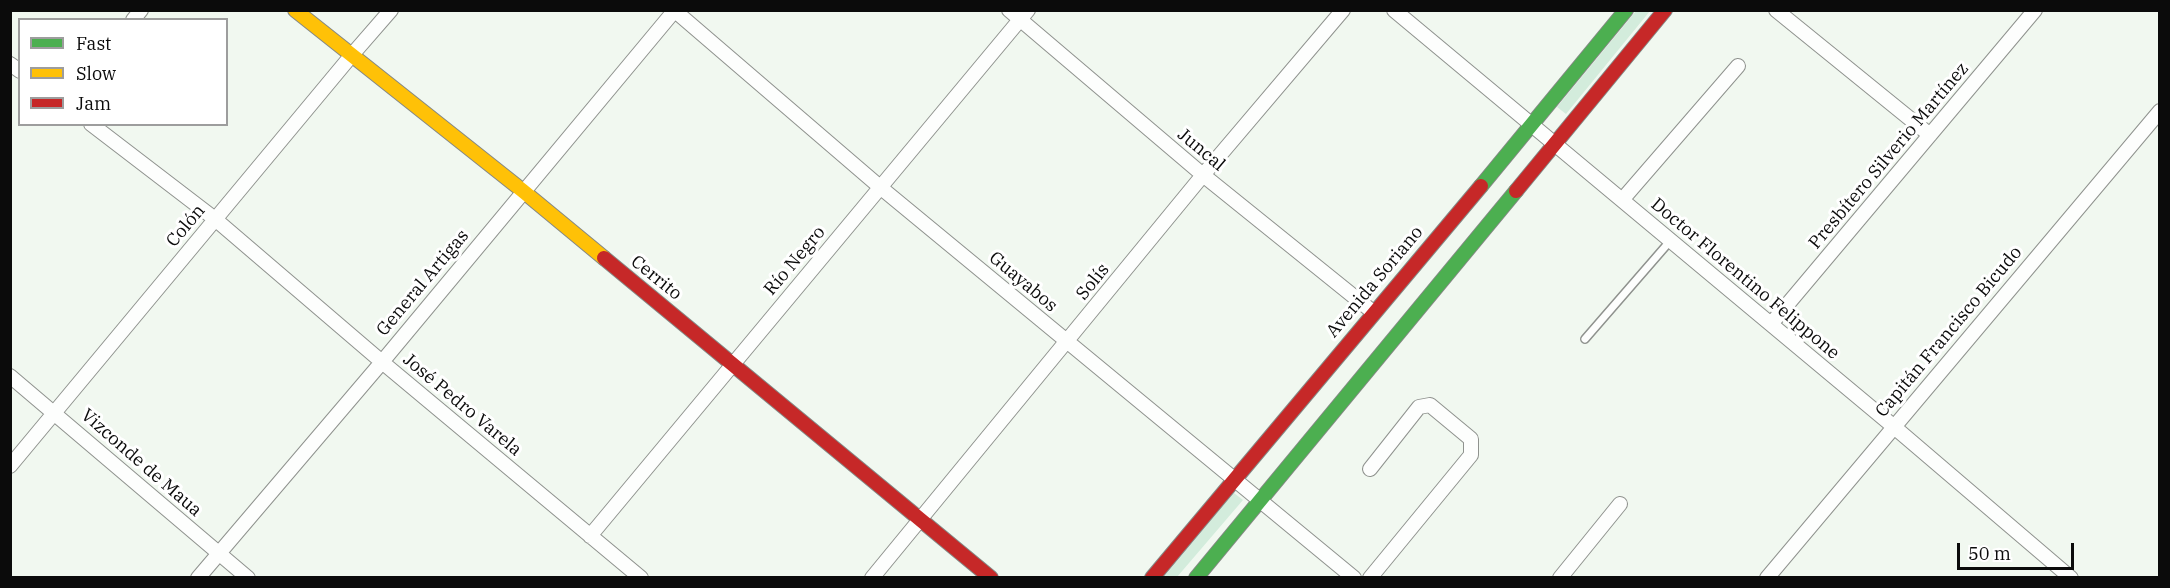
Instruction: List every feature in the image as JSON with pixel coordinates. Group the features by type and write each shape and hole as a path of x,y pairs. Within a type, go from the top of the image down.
{"street":[{"name":"Cerrito","path":"295,10 523,191 991,578"},
{"name":"Colón","path":"10,466 391,10"},
{"name":"Juncal","path":"1009,10 1024,15 1203,175 1373,312"},
{"name":"Solís","path":"872,578 1203,175 1343,10"},
{"name":"Doctor Florentino Felippone","path":"1395,10 1893,426 2071,578"},
{"name":"Avenida Soriano","path":"1152,578 1626,10"},
{"path":"1196,578 1556,145 1665,10"},
{"path":"1776,10 1930,135"},
{"name":"Presbítero Silverio Martínez","path":"1771,324 2035,10"},
{"name":"Guayabos","path":"675,11 880,187 1354,578"},
{"name":"General Artigas","path":"198,578 675,11"},
{"name":"Río Negro","path":"590,536 1024,15"},
{"path":"1622,200 1738,66"},
{"name":"Capitán Francisco Bicudo","path":"1767,578 2160,111"},
{"name":"José Pedro Varela","path":"94,126 215,219 641,578"},
{"name":"Vizconde de Maua","path":"10,376 248,578"},
{"path":"1370,469 1419,407 1430,405 1471,439 1471,455 1370,578"},
{"path":"1560,578 1620,504"}],"lane":[{"path":"1585,339 1671,240"}],"green space":[{"path":"1636,11 1650,11 1566,114 1557,107"},
{"path":"1234,493 1243,500 1177,577 1163,578"}],"traffic: fast":[{"path":"1481,186 1626,10"},
{"path":"1196,578 1516,191"}],"traffic: slow":[{"path":"295,10 604,258"}],"traffic: jam":[{"path":"1516,191 1665,10"},
{"path":"1152,578 1481,186"},
{"path":"604,258 991,578"}]}
